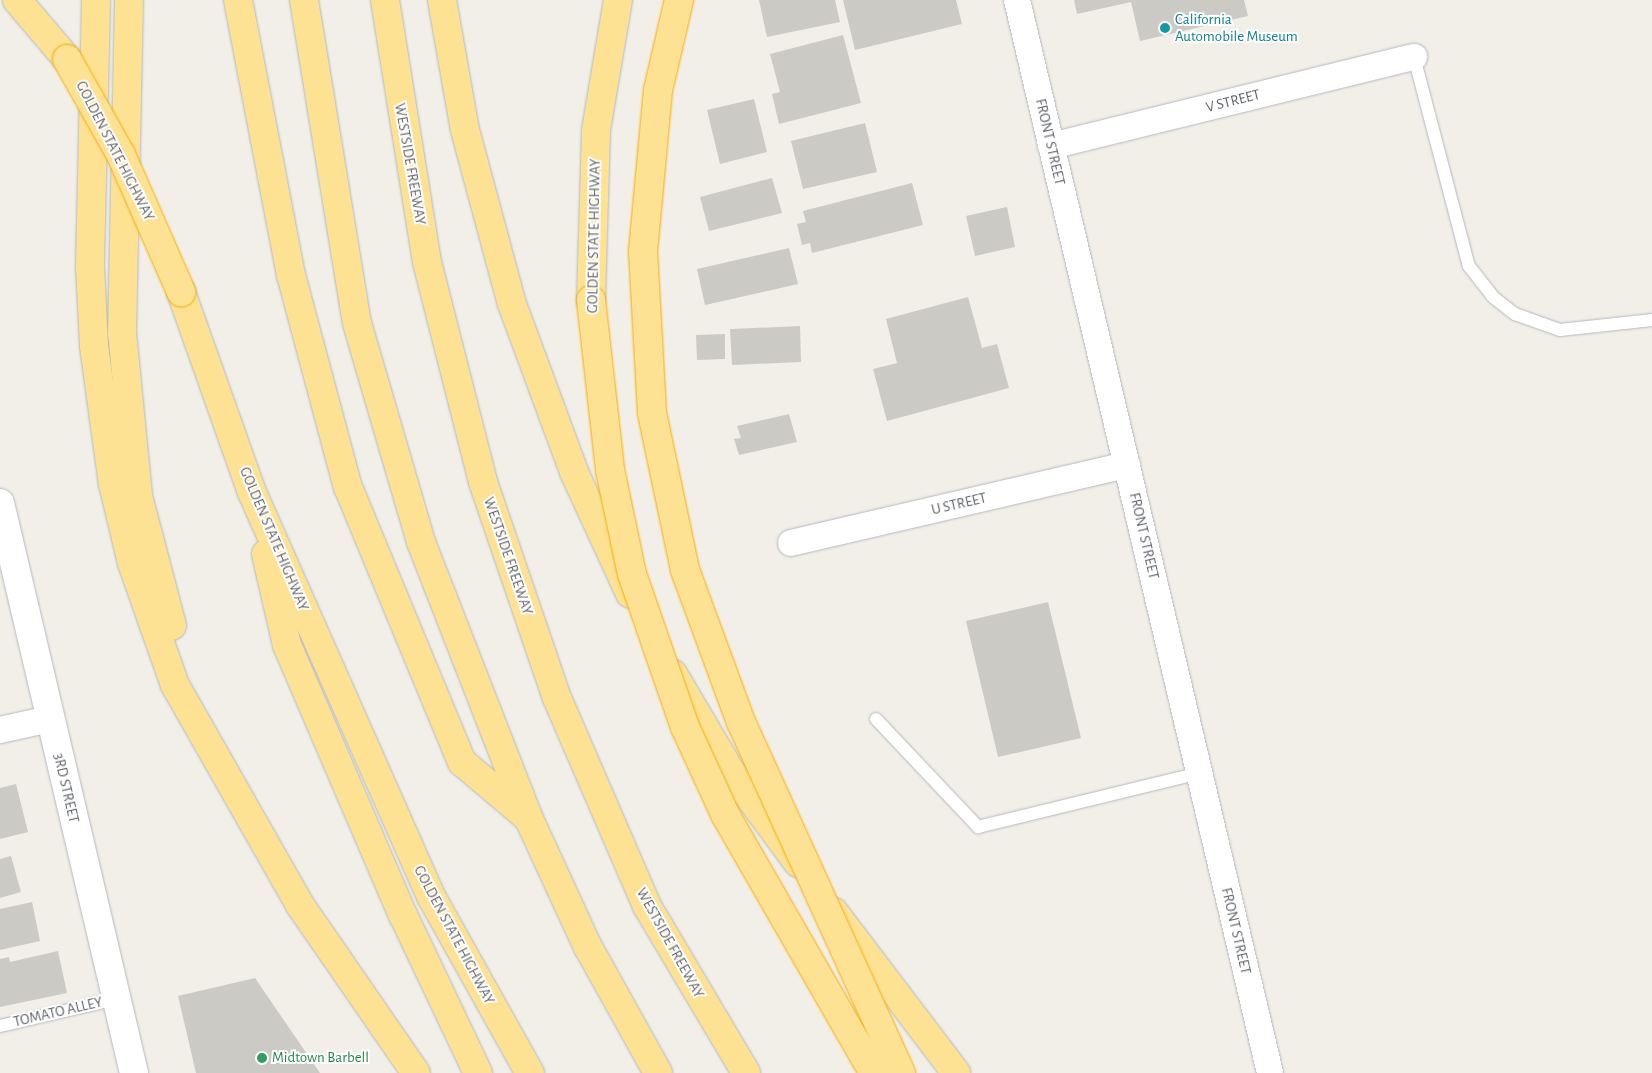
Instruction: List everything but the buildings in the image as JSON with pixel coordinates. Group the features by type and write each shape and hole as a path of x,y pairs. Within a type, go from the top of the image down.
{"highway":[{"path":"17,0 67,59"},
{"name":"GOLDEN STATE HIGHWAY","path":"32,0 121,155 181,292 251,490 432,898 530,1073"},
{"path":"96,0 90,267 101,415 132,564 174,685 199,723 300,905 416,1073"},
{"path":"129,0 122,332 130,434 151,557 191,676 199,723"},
{"path":"238,0 291,275 348,487 462,762 530,819"},
{"path":"304,0 357,323 421,542 530,819 588,947 658,1073"},
{"name":"WESTSIDE FREEWAY","path":"385,0 427,262 486,492 557,698 647,906 746,1073"},
{"path":"442,0 465,130 512,304 574,472 646,628 731,772 956,1073"},
{"name":"GOLDEN STATE HIGHWAY","path":"618,0 596,130 591,300 610,470 632,574 685,727 726,816 874,1073"},
{"path":"679,0 658,90 643,251 652,412 686,570 741,722 901,1073"},
{"path":"251,490 287,645 403,915 478,1073"}],"street":[{"name":"FRONT STREET","path":"1017,0 1270,1073"},
{"name":"V STREET","path":"1052,146 1414,57"},
{"name":"U STREET","path":"791,543 1127,465"},
{"name":"3RD STREET","path":"0,503 134,1073"},
{"path":"0,730 50,719"}],"lane":[{"path":"1414,57 1469,266 1493,297 1515,314 1560,330 1652,320"},
{"path":"876,719 978,827 1199,773"},
{"name":"TOMATO ALLEY","path":"0,1026 116,999"}],"place":[{"name":"California Automobile Museum","path":"1165,28"},
{"name":"Midtown Barbell","path":"262,1058"}]}
